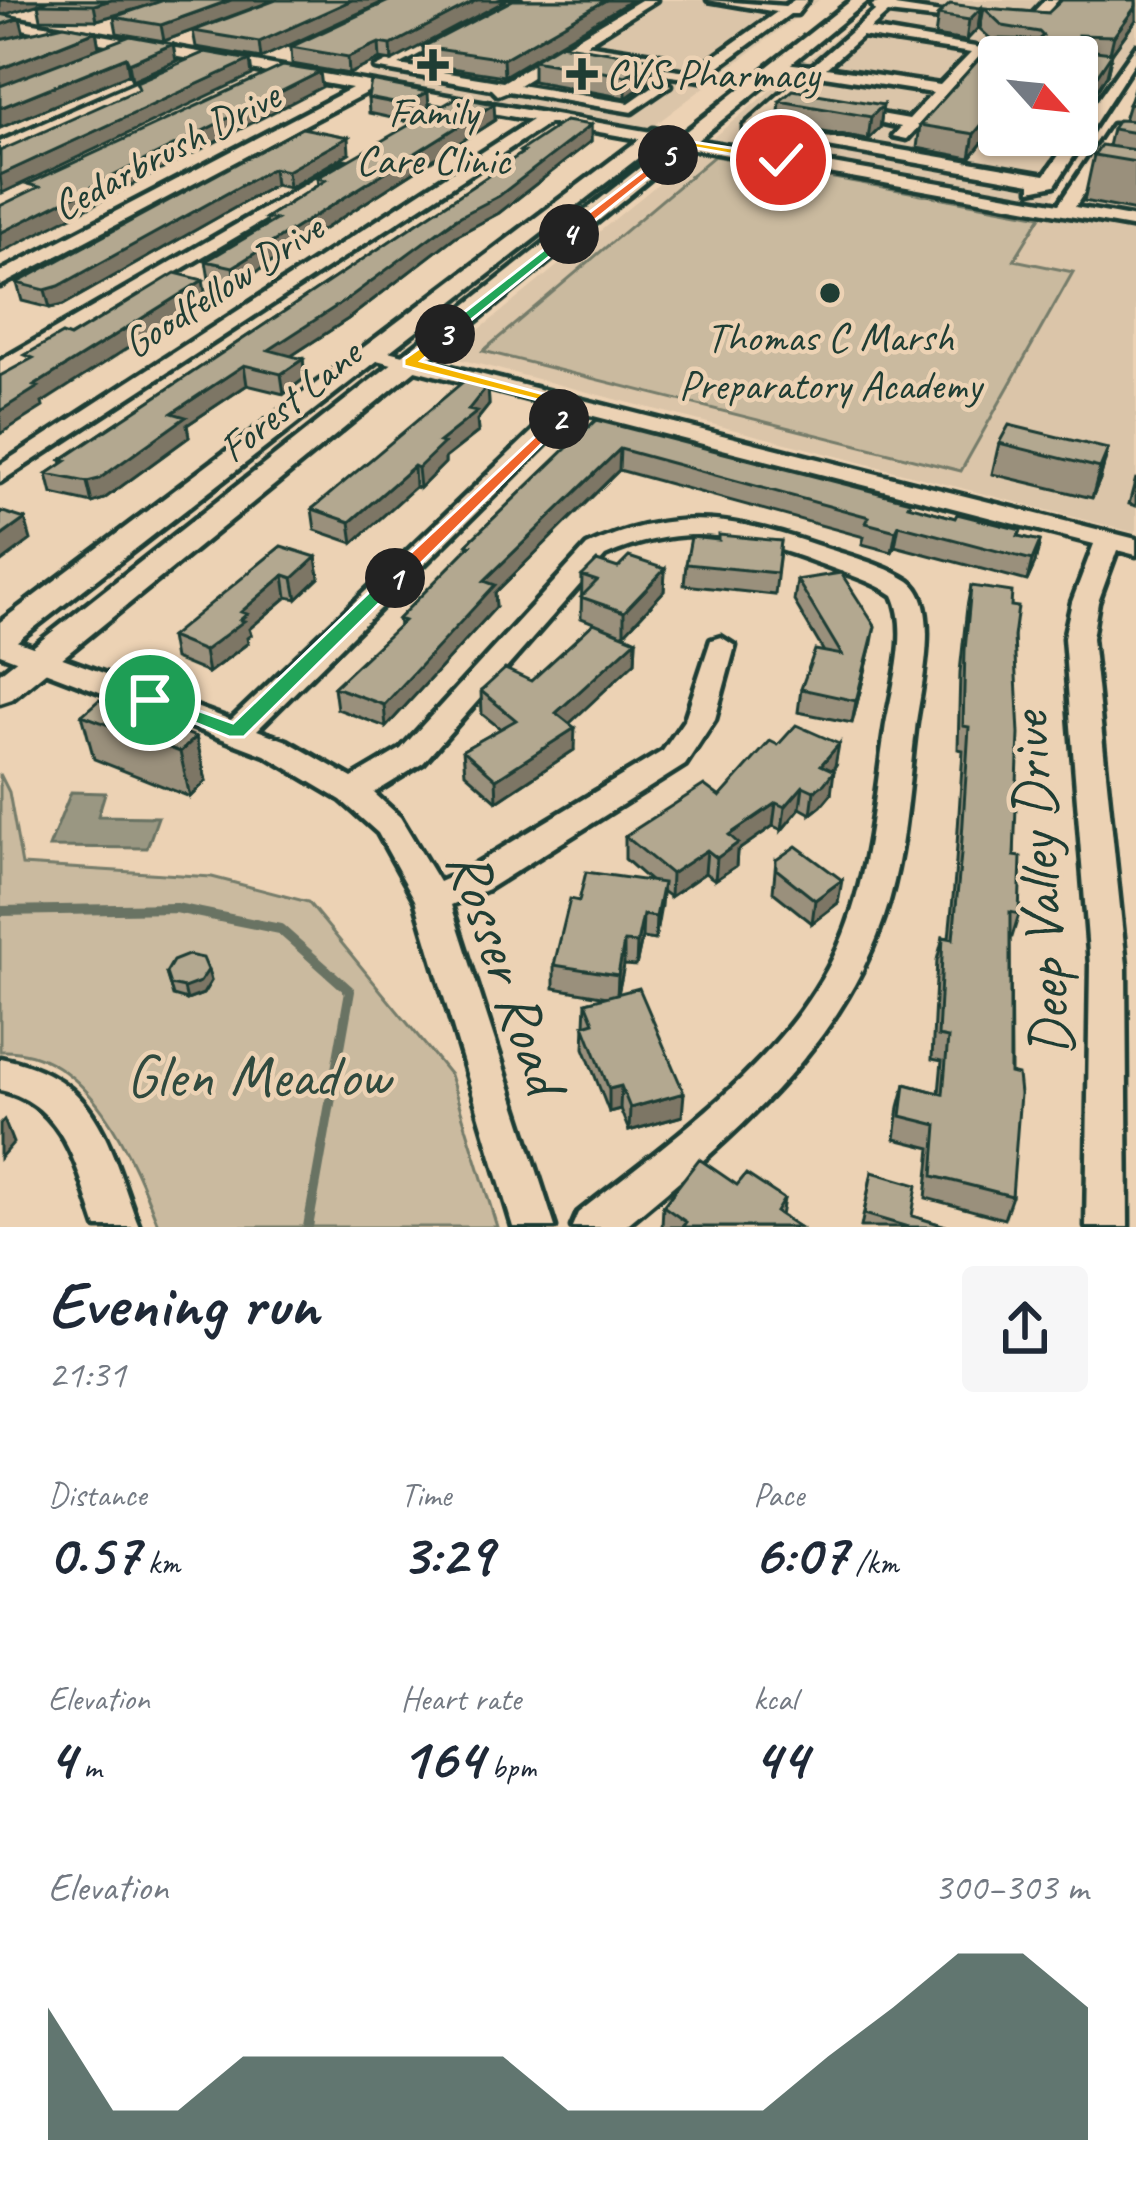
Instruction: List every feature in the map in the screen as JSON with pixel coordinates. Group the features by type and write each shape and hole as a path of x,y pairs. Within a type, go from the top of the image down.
{"main road":[{"path":"796,28 833,0"},
{"name":"Forest Lane","path":"0,691 857,3"},
{"path":"717,87 765,51 779,65"},
{"name":"Forest Lane","path":"0,641 675,120"}],"street":[{"path":"360,85 514,0"},
{"path":"360,85 527,0"},
{"path":"558,62 580,42 650,0"},
{"path":"714,0 815,14"},
{"path":"429,118 504,87 541,65 558,62 617,64 696,77 802,0"},
{"path":"1025,0 1051,2"},
{"path":"857,3 1025,25 1051,2"},
{"path":"892,4 748,129 1049,181"},
{"path":"1,21 46,10"},
{"path":"910,39 937,14"},
{"path":"1,21 276,66 1136,224"},
{"path":"24,41 110,26"},
{"path":"819,33 910,39 978,51"},
{"path":"162,50 196,40"},
{"path":"580,42 715,59 765,51"},
{"path":"103,56 131,44"},
{"path":"1026,204 1036,187 1049,181 1117,67 1136,50"},
{"path":"617,64 638,51 683,52"},
{"path":"865,175 978,53"},
{"path":"0,148 205,58"},
{"path":"779,65 944,90"},
{"path":"253,85 276,66"},
{"path":"395,68 632,108 664,86"},
{"path":"628,79 664,86 717,87"},
{"name":"Cedarbrush Drive","path":"0,280 360,85"},
{"path":"741,96 802,106"},
{"path":"824,109 913,124"},
{"name":"Goodfellow Drive","path":"0,475 546,118"},
{"path":"1064,211 1093,182 1110,155 1117,128 1136,131"},
{"path":"0,370 368,154"},
{"path":"372,353 1122,543"},
{"path":"237,732 573,404"},
{"path":"352,792 412,756 596,551 653,525 692,524 740,531 883,579 903,589 911,603 907,681 872,902 850,959 798,1040 722,1121 593,1227"},
{"name":"Deep Valley Drive","path":"1107,1227 1108,964 1078,638 1085,602 1122,543"},
{"name":"Rosser Road","path":"0,641 237,732 322,771 389,825 431,899 534,1227"},
{"path":"431,899 476,880 674,758 706,711 721,646"},
{"path":"0,1074 37,1084 60,1097 78,1119 113,1225"}],"shaded area":[{"path":"516,0 819,0 648,130 362,80"},
{"path":"881,0 1136,0 1136,67 1098,126 1098,36 978,36 978,156 1079,156 1050,201 710,140"},
{"name":"Thomas C Marsh Preparatory Academy","path":"697,152 1136,231 1136,533 447,356"},
{"path":"71,792 105,793 98,816 158,817 147,848 49,847"}],"green space":[{"name":"Thomas C Marsh Preparatory Academy","path":"714,156 1041,216 1014,260 1073,272 961,471 483,351"},
{"name":"Glen Meadow","path":"0,774 9,792 22,865 212,877 308,902 450,1075 497,1227 159,1227 121,1140 83,1087 59,1067 31,1055 0,1051"}],"building":[{"path":"111,0 94,5 38,4"},
{"path":"164,0 231,0 161,25 114,17"},
{"path":"276,0 352,0 259,42 193,31"},
{"path":"391,0 477,0 391,45 379,43 348,57 291,47"},
{"path":"513,0 606,0 503,59 423,47"},
{"path":"1062,0 1136,0 1114,36 1043,36 1003,26 984,8 1048,13"},
{"path":"950,4 981,8 969,20 938,15"},
{"path":"0,14 20,18 0,25"},
{"path":"64,25 96,31 0,69 0,40"},
{"path":"130,36 173,44 129,63 126,57 0,108 0,86"},
{"path":"560,44 652,59 626,76 533,60"},
{"path":"1098,51 1112,53 1098,74"},
{"path":"205,52 250,60 0,175 0,151 139,89 136,82"},
{"path":"978,60 978,129 974,134 920,125"},
{"path":"283,66 320,72 0,233 0,206 39,187 28,184"},
{"path":"371,81 428,92 404,105 368,98"},
{"path":"793,90 883,105 871,117 780,101"},
{"path":"458,97 494,104 233,267 206,261 276,220 266,218 326,180 317,178"},
{"path":"1118,120 1136,121 1136,133 1112,129"},
{"path":"565,121 591,125 499,196 455,219 269,350 303,359 281,374 244,365 172,413 186,417 99,479 87,482 47,474 66,461 61,460"},
{"path":"302,128 348,137 287,171 273,168 59,286 45,290 17,283"},
{"path":"1101,145 1136,150 1136,162 1098,156"},
{"path":"175,273 203,280 0,411 0,376 33,358 25,355 62,334 70,337"},
{"path":"465,380 488,385 468,410 477,412 439,442 444,443 418,468 414,466 350,522 312,509"},
{"path":"596,420 910,501 908,505 955,518 957,514 1021,530 1018,536 1040,541 1032,560 899,525 896,531 866,523 869,517 620,449 484,581 495,585 384,705 334,687 404,621 398,619 471,545 467,544"},
{"path":"1009,425 1108,449 1100,468 999,443"},
{"path":"0,511 25,519 0,537"},
{"path":"719,535 781,541 777,573 686,564 691,537 719,540"},
{"path":"281,546 316,557 293,578 284,575 241,612 247,614 240,620 244,621 204,651 170,637"},
{"path":"629,557 665,569 624,612 581,597 597,581 582,576 597,561 618,568"},
{"path":"841,573 875,626 856,701 801,689 815,650 842,655 797,580"},
{"path":"971,586 1012,592 1011,606 1018,607 1014,856 1021,857 1019,914 1010,912 1010,1073 1018,1075 1020,1094 1012,1196 933,1176 937,1125 901,1116 905,1084 943,1094 948,1038 938,1036 943,937 953,939 961,854 969,727 963,726 965,650"},
{"path":"594,623 636,640 556,713 575,728 496,779 463,750 516,720 481,691 505,669 531,681"},
{"path":"99,700 196,737 180,752 82,715"},
{"path":"796,725 839,744 821,765 834,771 814,791 803,786 785,807 776,803 729,835 738,843 717,858 707,850 671,874 625,836 704,785 720,797 770,741 778,745"},
{"path":"796,846 842,880 815,900 776,869 776,860"},
{"path":"586,872 663,883 656,917 643,915 637,943 624,942 618,975 554,965 570,899 579,901"},
{"path":"188,955 203,958 208,970 200,982 184,988 170,985 166,973 173,961"},
{"path":"639,988 684,1093 630,1108 621,1086 609,1089 584,1025 594,1022 586,1002"},
{"path":"699,1159 737,1185 746,1174 784,1199 776,1212 799,1227 682,1227 686,1222 663,1206"},
{"path":"872,1172 917,1185 912,1216 949,1227 908,1227 864,1214"}],"waterway":[{"path":"0,911 176,908 280,929 350,991 308,1227"}],"place":[{"name":"Family Care Clinic","path":"433,65"},
{"name":"CVS Pharmacy","path":"582,74"},
{"name":"Thomas C Marsh Preparatory Academy","path":"830,293"}],"route":[{"path":"150,700 237,732 573,404 410,362 684,142 781,160"}]}
